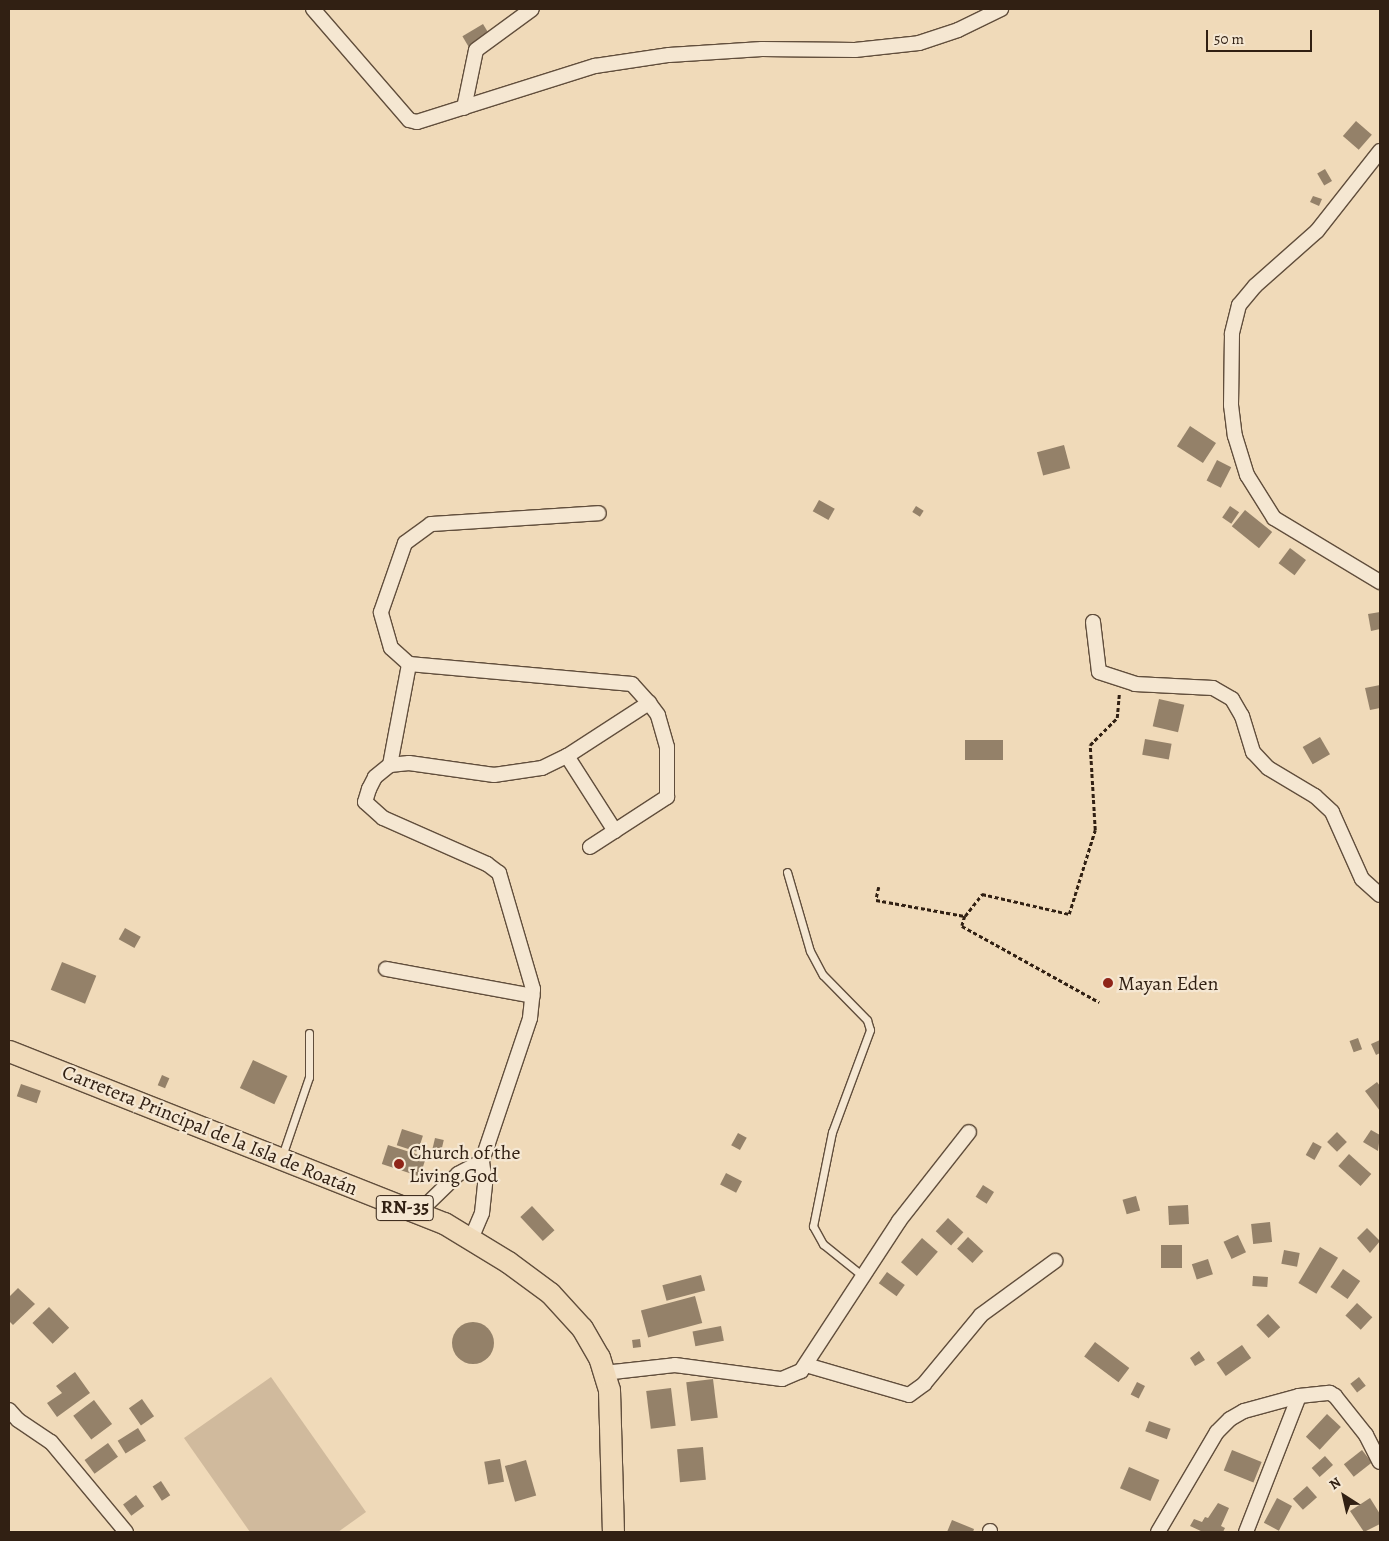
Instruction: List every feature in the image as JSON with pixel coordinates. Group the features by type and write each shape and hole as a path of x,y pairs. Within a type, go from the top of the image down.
{"main road":[{"name":"Carretera Principal de la Isla de Roatán","path":"9,1051 444,1223 550,1293 582,1328 599,1357 609,1390 613,1532"}],"street":[{"path":"313,9 409,120 426,120 595,66 668,55 762,49 855,50 919,43 958,30 1001,9"},
{"path":"464,108 476,50 532,9"},
{"path":"1380,151 1317,231 1255,286 1239,305 1232,334 1231,404 1235,436 1247,475 1274,518 1380,582"},
{"path":"590,847 667,797 667,747 658,715 649,703 632,684 408,664 391,648 381,612 405,543 419,531 449,520 599,513"},
{"path":"1093,622 1100,672 1135,684 1190,685 1213,688 1232,700 1242,716 1253,752 1268,768 1315,796 1332,812 1362,880 1380,895"},
{"path":"390,765 408,664"},
{"path":"471,1240 482,1213 485,1183 482,1160 530,1018 533,996 499,872 487,864 383,818 365,802 375,777 390,765 409,763 494,775 542,768 567,756 649,703"},
{"path":"567,756 616,831"},
{"path":"386,969 533,996"},
{"path":"604,1373 675,1365 782,1379 801,1371 825,1330 864,1277 899,1221 969,1132"},
{"path":"418,1213 458,1174 482,1160"},
{"path":"806,1364 909,1395 924,1384 981,1315 1055,1261"},
{"path":"1158,1532 1217,1432 1230,1419 1244,1411 1299,1396 1323,1392 1335,1396 1366,1435 1380,1462"},
{"path":"1246,1532 1299,1396"},
{"path":"12,1417 51,1442 126,1532"}],"lane":[{"path":"787,872 810,951 823,975 867,1020 870,1030 832,1132 813,1226 823,1244 864,1277"},
{"path":"281,1158 309,1077 309,1033"}],"path":[{"path":"1099,1002 962,926 965,916 982,894 1069,914 1095,830 1090,745 1117,718 1120,679"},
{"path":"879,886 876,900 965,916"}],"shaded area":[{"path":"271,1377 366,1512 338,1532 250,1532 184,1438"}],"building":[{"path":"483,24 489,34 469,47 462,36"},
{"path":"1356,121 1372,135 1359,150 1343,136"},
{"path":"1325,169 1332,181 1324,186 1317,174"},
{"path":"1313,196 1322,199 1319,206 1310,202"},
{"path":"1190,426 1216,443 1203,463 1177,446"},
{"path":"1064,445 1070,468 1043,475 1037,452"},
{"path":"1217,460 1231,467 1221,488 1207,480"},
{"path":"819,500 835,509 828,520 813,511"},
{"path":"916,506 924,511 920,517 912,512"},
{"path":"1230,506 1239,512 1231,524 1222,518"},
{"path":"1245,510 1272,532 1259,548 1232,526"},
{"path":"1290,548 1306,560 1295,575 1279,563"},
{"path":"1380,612 1380,629 1371,631 1368,614"},
{"path":"1380,685 1380,708 1370,710 1365,688"},
{"path":"1159,699 1184,705 1178,732 1153,726"},
{"path":"1320,737 1330,754 1313,764 1303,747"},
{"path":"1145,739 1172,744 1169,759 1142,755"},
{"path":"965,740 1003,740 1003,760 965,760"},
{"path":"125,928 141,937 134,948 119,939"},
{"path":"62,962 96,976 85,1004 51,990"},
{"path":"1358,1038 1362,1049 1354,1052 1350,1041"},
{"path":"1380,1040 1380,1053 1376,1055 1371,1044"},
{"path":"253,1060 287,1076 274,1104 240,1088"},
{"path":"162,1075 169,1078 165,1088 158,1085"},
{"path":"1377,1082 1380,1086 1380,1111 1365,1091"},
{"path":"21,1084 41,1091 37,1103 17,1096"},
{"path":"402,1129 423,1136 418,1152 397,1145"},
{"path":"1371,1130 1380,1135 1378,1151 1363,1142"},
{"path":"1337,1132 1347,1142 1337,1152 1327,1142"},
{"path":"738,1133 747,1138 740,1150 731,1145"},
{"path":"435,1138 444,1140 440,1155 432,1153"},
{"path":"1313,1142 1322,1147 1314,1160 1306,1155"},
{"path":"388,1145 426,1157 420,1176 382,1164"},
{"path":"1349,1154 1371,1174 1361,1186 1338,1166"},
{"path":"726,1173 742,1181 736,1193 720,1185"},
{"path":"983,1185 994,1192 987,1204 976,1197"},
{"path":"1136,1196 1140,1210 1127,1214 1123,1200"},
{"path":"1188,1205 1189,1224 1169,1225 1168,1206"},
{"path":"532,1206 555,1230 543,1241 520,1217"},
{"path":"948,1218 963,1232 951,1245 936,1231"},
{"path":"1270,1222 1272,1242 1253,1244 1251,1224"},
{"path":"1367,1228 1380,1241 1370,1253 1357,1238"},
{"path":"1238,1235 1246,1252 1232,1259 1223,1242"},
{"path":"968,1237 983,1251 972,1263 957,1249"},
{"path":"922,1238 938,1252 917,1276 901,1262"},
{"path":"1161,1245 1182,1245 1182,1268 1161,1268"},
{"path":"1320,1247 1338,1258 1316,1294 1298,1283"},
{"path":"1284,1250 1300,1253 1297,1267 1281,1264"},
{"path":"1208,1259 1213,1274 1197,1279 1192,1264"},
{"path":"1343,1269 1360,1281 1348,1299 1330,1287"},
{"path":"887,1272 905,1285 897,1296 879,1283"},
{"path":"701,1275 705,1290 667,1301 662,1285"},
{"path":"1253,1276 1268,1277 1267,1287 1252,1286"},
{"path":"18,1288 35,1304 13,1325 9,1321 9,1297"},
{"path":"695,1296 702,1323 648,1338 641,1310"},
{"path":"1357,1303 1372,1317 1361,1330 1345,1315"},
{"path":"49,1307 69,1328 53,1344 32,1323"},
{"path":"1268,1314 1280,1327 1269,1338 1256,1325"},
{"path":"473,1322 488,1328 494,1343 488,1358 473,1364 458,1358 452,1343 458,1328"},
{"path":"721,1326 724,1341 695,1346 693,1332"},
{"path":"640,1339 641,1347 633,1348 632,1340"},
{"path":"1095,1342 1129,1368 1119,1382 1084,1356"},
{"path":"1242,1345 1251,1358 1226,1376 1217,1363"},
{"path":"1199,1351 1205,1360 1195,1366 1190,1358"},
{"path":"75,1372 90,1393 57,1417 47,1403 62,1393 56,1386"},
{"path":"1359,1377 1366,1386 1357,1392 1350,1384"},
{"path":"713,1379 718,1418 691,1421 686,1382"},
{"path":"1137,1382 1145,1386 1139,1399 1131,1394"},
{"path":"671,1388 676,1426 651,1429 646,1391"},
{"path":"142,1399 154,1416 141,1425 129,1408"},
{"path":"94,1400 112,1424 91,1440 73,1416"},
{"path":"1327,1414 1341,1427 1320,1450 1306,1437"},
{"path":"1149,1421 1171,1429 1167,1439 1145,1431"},
{"path":"138,1428 146,1441 126,1453 118,1441"},
{"path":"108,1443 118,1457 95,1474 85,1460"},
{"path":"703,1447 706,1480 680,1482 677,1449"},
{"path":"1232,1450 1262,1462 1253,1482 1224,1470"},
{"path":"1362,1450 1372,1463 1354,1477 1344,1464"},
{"path":"1325,1456 1333,1465 1320,1477 1312,1468"},
{"path":"500,1459 504,1482 488,1484 484,1462"},
{"path":"526,1460 536,1496 515,1502 505,1466"},
{"path":"1129,1467 1159,1480 1150,1501 1120,1488"},
{"path":"161,1481 170,1495 162,1501 153,1486"},
{"path":"1307,1486 1317,1497 1303,1510 1293,1499"},
{"path":"136,1495 144,1506 131,1516 123,1504"},
{"path":"1277,1498 1292,1506 1279,1531 1264,1523"},
{"path":"1370,1498 1380,1514 1380,1524 1364,1532 1350,1511"},
{"path":"1218,1503 1229,1508 1221,1526 1225,1528 1223,1532 1203,1532 1190,1526 1194,1519 1202,1522 1205,1517 1208,1518"},
{"path":"952,1520 974,1529 973,1532 947,1532"}],"place":[{"name":"Mayan Eden","path":"1108,983"},
{"name":"Church of the Living God","path":"399,1164"}]}
